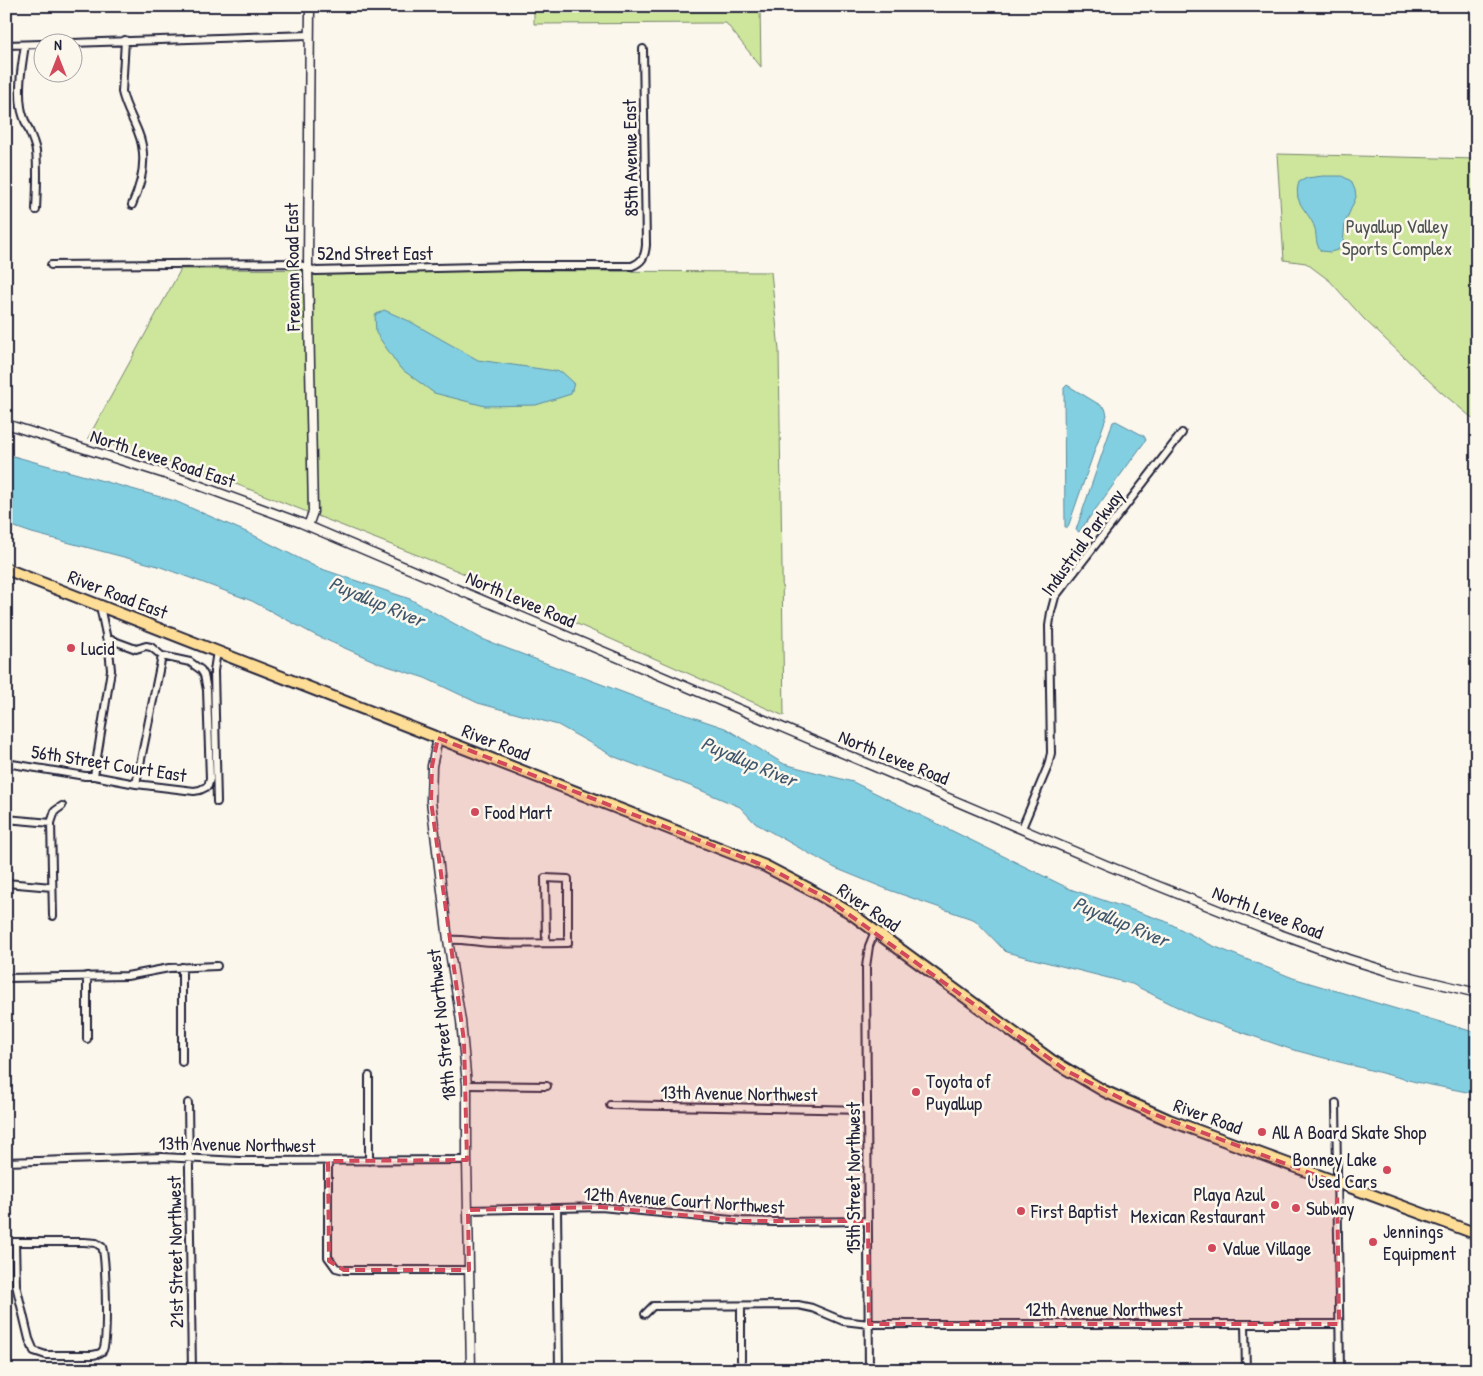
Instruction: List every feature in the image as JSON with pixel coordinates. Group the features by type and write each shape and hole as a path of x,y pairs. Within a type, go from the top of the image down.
{"main road":[{"name":"River Road East","path":"6,569 217,650"},
{"name":"River Road","path":"217,650 765,866 828,899 875,931 1051,1060 1124,1101 1169,1120 1477,1234"}],"street":[{"name":"Freeman Road East","path":"308,526 313,512 308,267 310,6"},
{"path":"82,42 310,35"},
{"path":"125,40 122,92 141,139 143,155 140,189 132,205"},
{"path":"25,44 22,65 21,107 36,152 36,210"},
{"path":"6,45 32,44"},
{"name":"85th Avenue East","path":"639,263 644,258 646,245 643,49"},
{"name":"52nd Street East","path":"51,264 295,262 316,270 520,266 628,268 639,263"},
{"name":"North Levee Road East","path":"6,424 187,481 308,526"},
{"name":"Industrial Parkway","path":"1022,828 1048,766 1051,753 1049,626 1056,597 1182,433"},
{"name":"North Levee Road","path":"308,526 1106,865 1296,941 1394,973 1477,993"},
{"path":"94,776 111,670 100,606"},
{"path":"106,638 136,649 146,646 151,647 162,656 136,784"},
{"path":"217,650 214,671 217,802"},
{"name":"56th Street Court East","path":"6,763 136,784 194,791 208,786 210,779 207,690 204,675 201,670 190,662 162,656"},
{"name":"18th Street Northwest","path":"438,738 432,766 431,800 448,940 459,1001 467,1085 471,1368"},
{"path":"53,916 51,823 54,814 62,806"},
{"path":"6,819 51,823"},
{"path":"448,940 466,939 479,942 546,943 568,943 568,879 545,878 546,943"},
{"path":"6,883 52,887"},
{"name":"15th Street Northwest","path":"869,1370 866,987 867,955 875,931"},
{"path":"6,978 127,976 182,967 217,966"},
{"path":"182,967 182,1062"},
{"path":"87,976 87,1039"},
{"path":"369,1076 369,1161"},
{"path":"467,1085 547,1086"},
{"name":"21st Street Northwest","path":"188,1103 192,1370"},
{"path":"1336,1103 1340,1370"},
{"name":"13th Avenue Northwest","path":"610,1105 867,1110"},
{"name":"13th Avenue Northwest","path":"6,1162 132,1157 209,1158 228,1161 467,1160"},
{"path":"328,1161 327,1245 328,1257 336,1268 344,1270 469,1270"},
{"name":"12th Avenue Court Northwest","path":"468,1210 601,1207 774,1222 868,1221"},
{"path":"557,1209 559,1370"},
{"path":"6,1242 15,1242 84,1242 100,1246 104,1255 106,1310 105,1342 102,1351 93,1355 46,1354 34,1351 29,1339 16,1281 15,1242"},
{"name":"12th Avenue Northwest","path":"645,1314 653,1306 798,1305 812,1308 843,1321 869,1324 1339,1324"},
{"path":"741,1306 741,1360"},
{"path":"1245,1324 1246,1370"},
{"path":"366,1367 471,1368"}],"highlighted area":[{"path":"438,738 765,866 826,898 1067,1071 1148,1112 1337,1183 1339,1324 869,1324 868,1221 742,1221 601,1207 468,1210 469,1270 344,1270 329,1261 328,1161 467,1160 464,1041 431,801 432,766"}],"green space":[{"path":"534,6 760,6 761,67 726,23 534,24"},
{"name":"Puyallup Valley Sports Complex","path":"1277,154 1477,159 1477,422 1441,392 1364,319 1330,281 1306,263 1284,260"},
{"path":"181,269 771,272 779,350 784,716 458,571 223,479 88,438"}],"water":[{"path":"1342,176 1351,181 1356,197 1345,223 1343,244 1338,250 1330,252 1321,251 1319,248 1314,225 1299,202 1297,194 1299,182 1307,178"},
{"path":"384,310 409,321 478,360 562,372 574,383 571,394 536,405 485,406 434,393 400,368 376,333 375,315"},
{"path":"1067,385 1105,408 1107,415 1068,527 1065,527 1064,388"},
{"path":"1116,421 1144,436 1146,440 1079,532 1076,530 1113,422"},
{"name":"Puyallup River","path":"6,454 175,501 253,535 316,567 410,599 482,639 651,703 725,728 784,764 853,782 1070,889 1165,921 1211,945 1293,978 1477,1033 1477,1094 1416,1082 1290,1049 1195,1016 1132,984 1006,952 975,920 889,890 835,868 755,823 740,807 615,757 558,725 478,703 425,678 381,664 315,635 252,601 158,566 32,533 6,524"}],"place":[{"name":"Lucid","path":"71,648"},
{"name":"Food Mart","path":"475,812"},
{"name":"Toyota of Puyallup","path":"916,1092"},
{"name":"All A Board Skate Shop","path":"1262,1132"},
{"name":"Bonney Lake Used Cars","path":"1387,1170"},
{"name":"Playa Azul Mexican Restaurant","path":"1275,1205"},
{"name":"Subway","path":"1296,1208"},
{"name":"First Baptist","path":"1021,1211"},
{"name":"Jennings Equipment","path":"1373,1242"},
{"name":"Value Village","path":"1212,1248"}]}
